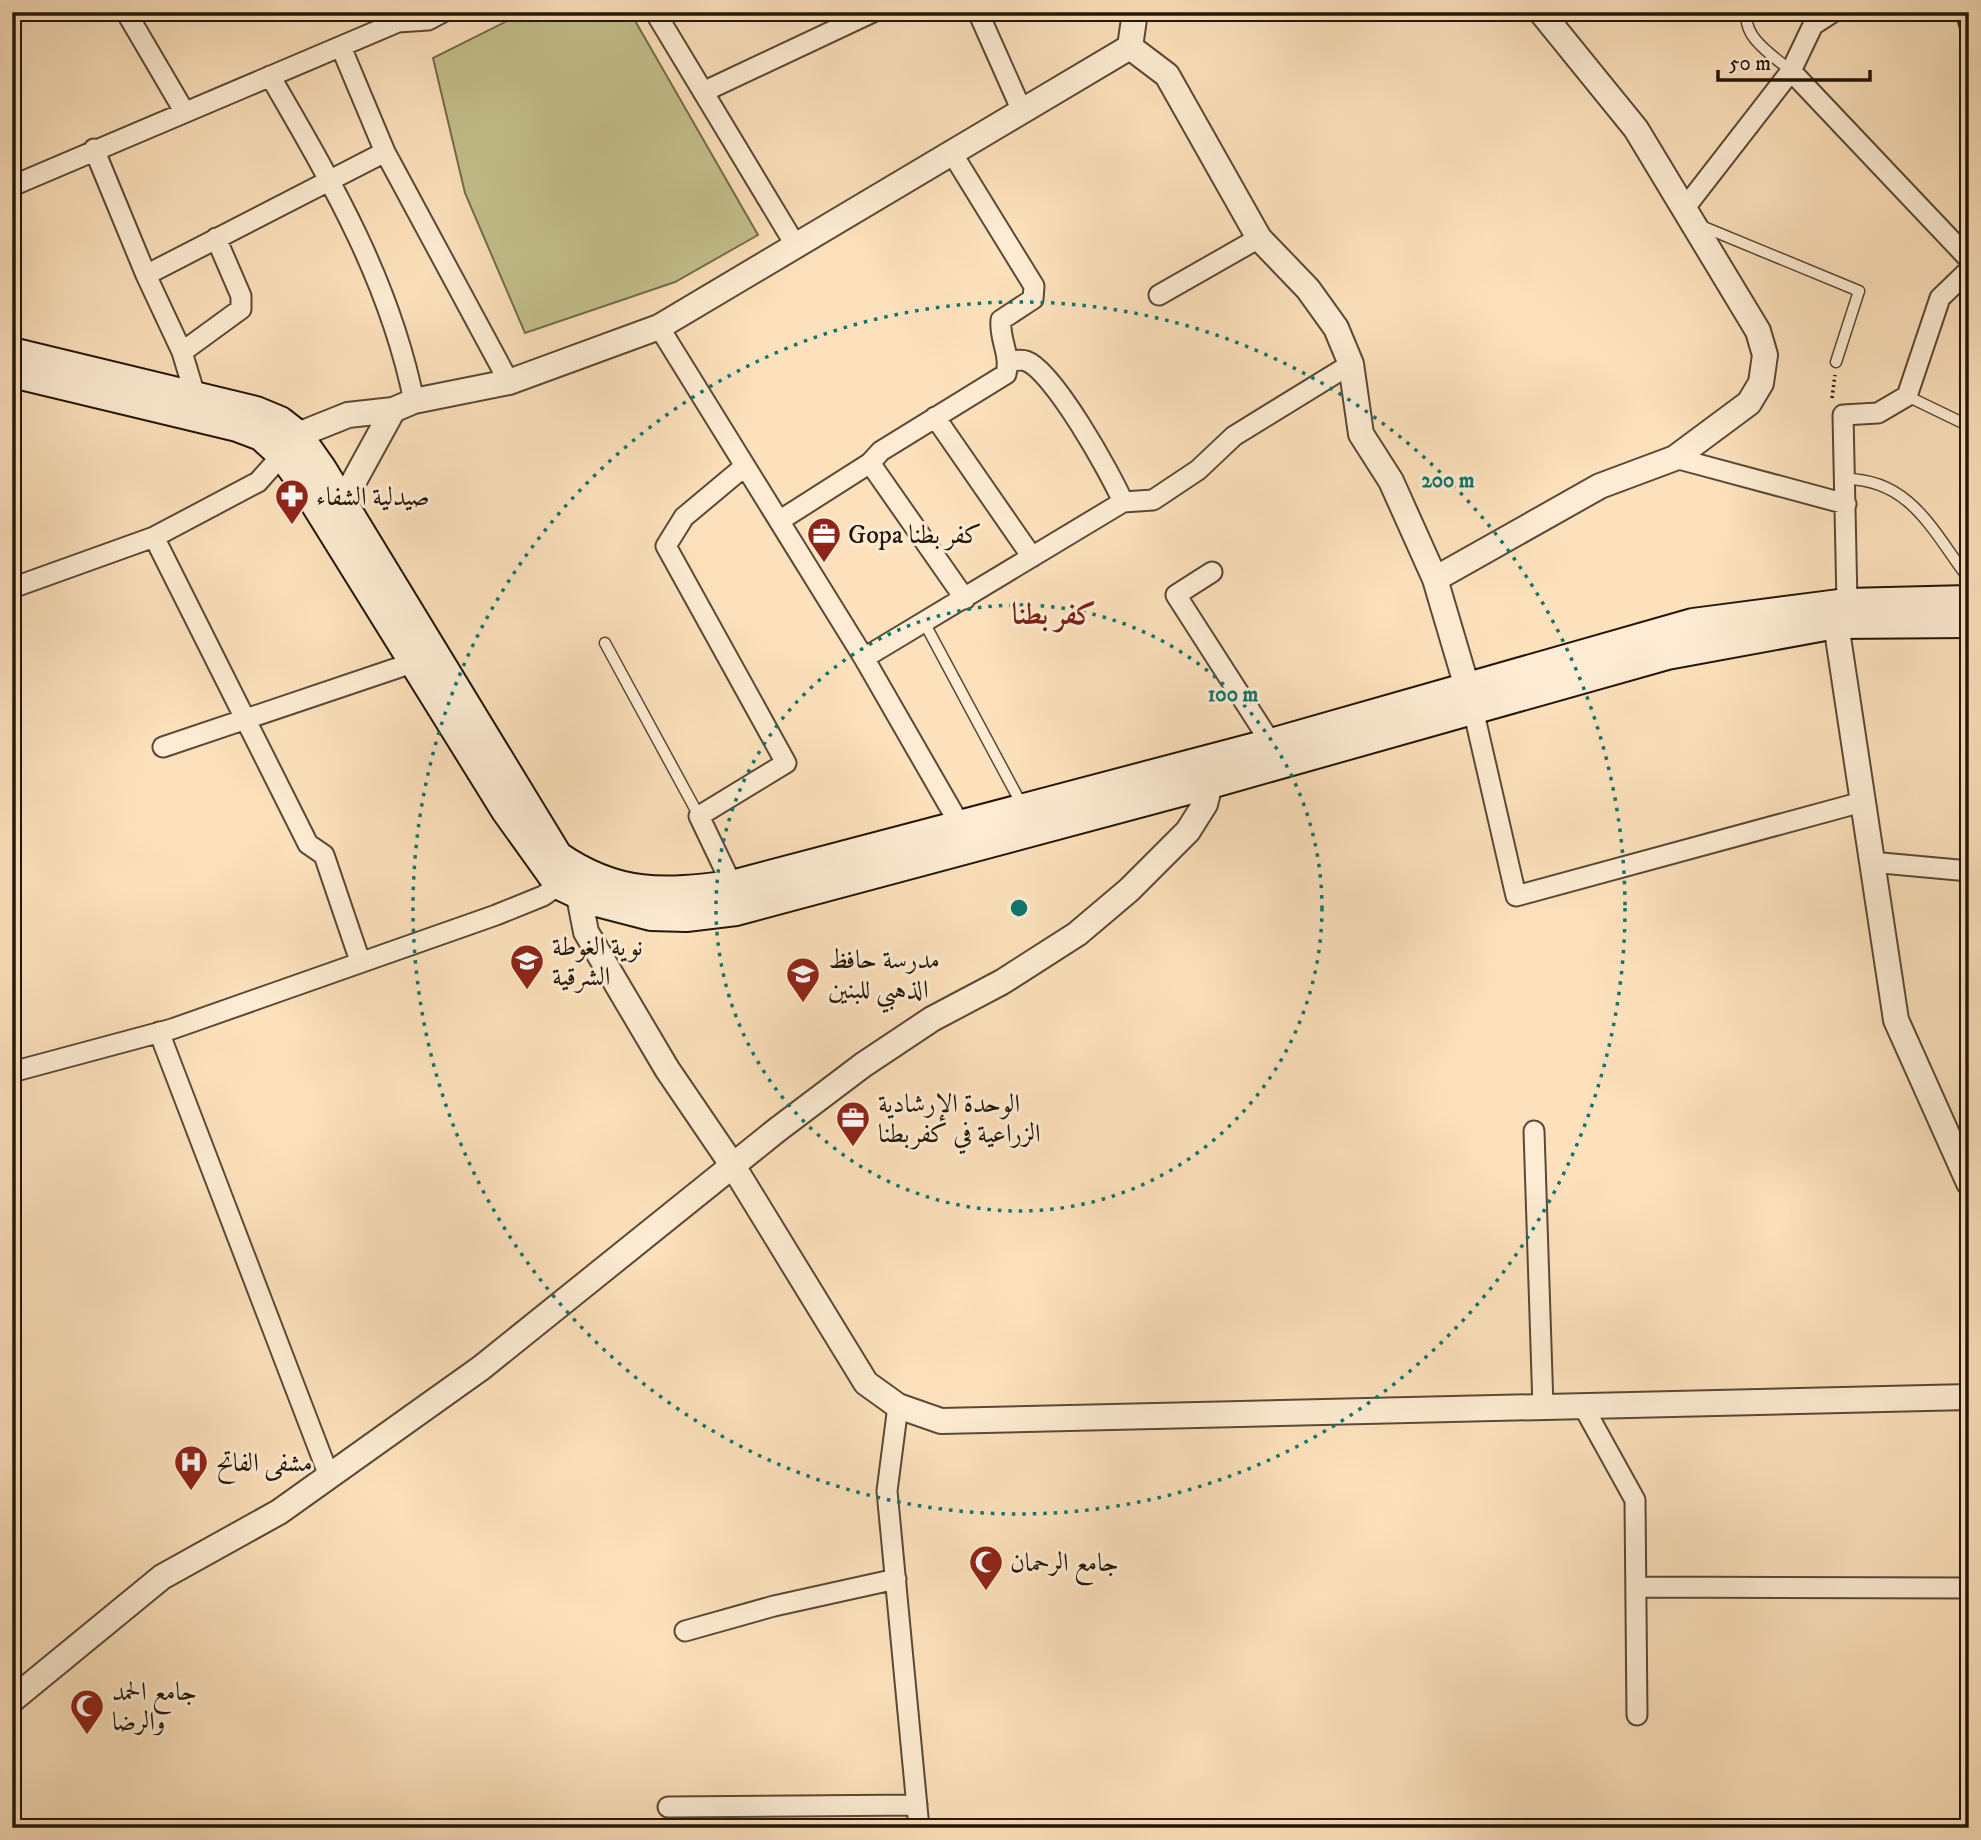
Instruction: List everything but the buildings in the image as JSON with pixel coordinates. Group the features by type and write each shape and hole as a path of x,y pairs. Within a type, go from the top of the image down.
{"main road":[{"path":"12,352 195,395 256,411 280,422 290,445 415,662 506,811 569,890 651,916 686,917 736,911 1210,784 1470,698"},
{"path":"12,373 237,427 290,445 342,503 558,856 605,882 646,891 670,893 732,885 1271,743 1667,655 1842,613 1969,600"},
{"path":"1842,613 1969,623"}],"street":[{"path":"126,12 184,111"},
{"path":"12,186 94,149 341,47 397,17 428,20 443,12"},
{"path":"655,12 796,246"},
{"path":"703,92 849,17 873,12"},
{"path":"978,12 1022,111"},
{"path":"1130,47 1135,12"},
{"path":"1434,579 1600,486 1675,458 1749,403 1761,383 1765,355 1758,331 1636,129 1541,12"},
{"path":"1688,216 1791,71 1813,25 1833,12"},
{"path":"1966,12 1969,23"},
{"path":"341,47 385,152 509,382"},
{"path":"12,588 154,537 258,482 290,445 348,415 509,382 659,327 1130,47"},
{"path":"1130,47 1167,75 1259,238 1308,289 1336,328 1351,364 1361,434 1391,481 1434,579 1470,698 1516,896 1862,802"},
{"path":"1791,71 1969,259"},
{"path":"270,76 330,180 380,282 403,350 403,405 342,503"},
{"path":"94,149 146,275 182,352 195,395"},
{"path":"146,275 385,152"},
{"path":"779,521 870,463 881,451 1006,374 1009,361 999,334 1001,320 1033,299 1034,286 952,153"},
{"path":"182,352 241,309 241,296 216,238"},
{"path":"1159,295 1259,238"},
{"path":"1969,270 1940,298 1907,396 1878,413 1843,415 1846,505 1842,613 1862,802 1896,1020 1969,1183"},
{"path":"659,327 864,658 960,825"},
{"path":"1009,361 1025,360 1046,375 1113,477 1123,502"},
{"path":"864,658 925,624 1123,502 1153,500 1198,470 1234,436 1351,364"},
{"path":"935,417 1032,557"},
{"path":"1675,458 1846,505"},
{"path":"870,463 965,598"},
{"path":"732,885 699,816 786,763 666,547 684,517 745,466"},
{"path":"154,537 308,844 324,855 360,961"},
{"path":"1212,572 1177,596 1271,743"},
{"path":"163,747 415,662"},
{"path":"12,1700 162,1577 279,1512 481,1368 863,1065 920,1027 1002,982 1077,934 1188,831 1205,804 1210,784"},
{"path":"1871,862 1969,872"},
{"path":"12,1072 159,1032 496,915 543,896 569,890 586,932 667,1069 733,1166 866,1382 898,1406 941,1421 1969,1397"},
{"path":"159,1032 330,1476"},
{"path":"1534,1131 1543,1407"},
{"path":"898,1406 887,1491 919,1828"},
{"path":"1583,1406 1635,1500 1637,1716"},
{"path":"685,1631 774,1606 896,1579"},
{"path":"1636,1587 1969,1588"},
{"path":"668,1807 917,1805"}],"lane":[{"path":"1747,12 1745,20 1751,35 1791,71"},
{"path":"1688,216 1859,292 1836,362"},
{"path":"1907,396 1969,426"},
{"path":"1844,479 1870,479 1909,499 1969,579"},
{"path":"925,624 1024,808"},
{"path":"605,643 699,816"}],"path":[{"path":"1836,362 1831,407 1843,415"}],"shaded area":[{"path":"525,12 630,12 758,235 675,282 525,333 465,193 433,58"}],"place":[{"name":"صيدلية الشفاء","path":"292,526"},
{"name":"Gopa كفر بطنا","path":"824,564"},
{"name":"نوية الغوطة الشرقية","path":"527,991"},
{"name":"مدرسة حافظ الذهبي للبنين","path":"803,1004"},
{"name":"الوحدة الإرشادية الزراعية في كفربطنا","path":"853,1148"},
{"name":"مشفى الفاتح","path":"191,1492"},
{"name":"جامع الرحمان","path":"986,1592"},
{"name":"جامع الحمد والرضا","path":"87,1736"}],"district":[{"name":"كفر بطنا","path":"1054,614"}]}
